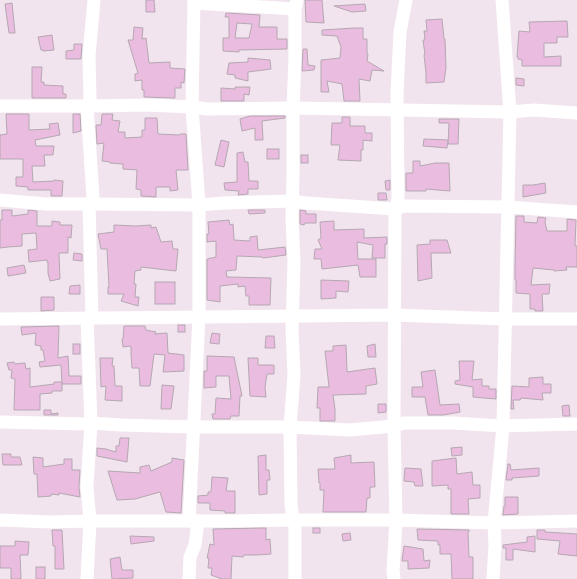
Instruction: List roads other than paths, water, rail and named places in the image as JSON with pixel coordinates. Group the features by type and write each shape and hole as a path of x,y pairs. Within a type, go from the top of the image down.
{"street":[{"path":"394,579 393,571 396,520 394,426 395,209 398,200 397,92 400,32 406,0"},
{"path":"493,579 495,546 494,523 503,426 510,112 502,0"},
{"path":"87,579 90,521 87,487 92,423 89,318 89,204 93,198 87,106 90,99 90,1"},
{"path":"189,579 190,557 195,545 193,427 199,317 199,205 192,107 194,2 296,5 292,201 294,262 292,328 294,375 290,427 291,504 295,526 295,579"},
{"path":"0,106 148,105 207,109 293,108 510,112 534,110 577,113"},
{"path":"0,200 46,204 199,205 292,201 395,209 405,206 507,207 577,212"},
{"path":"0,318 394,315 505,319 577,319"},
{"path":"0,422 92,423 193,427 290,427 349,430 394,426 404,423 452,423 503,426 577,424"},
{"path":"0,520 50,522 396,520 494,523 577,521"}]}
